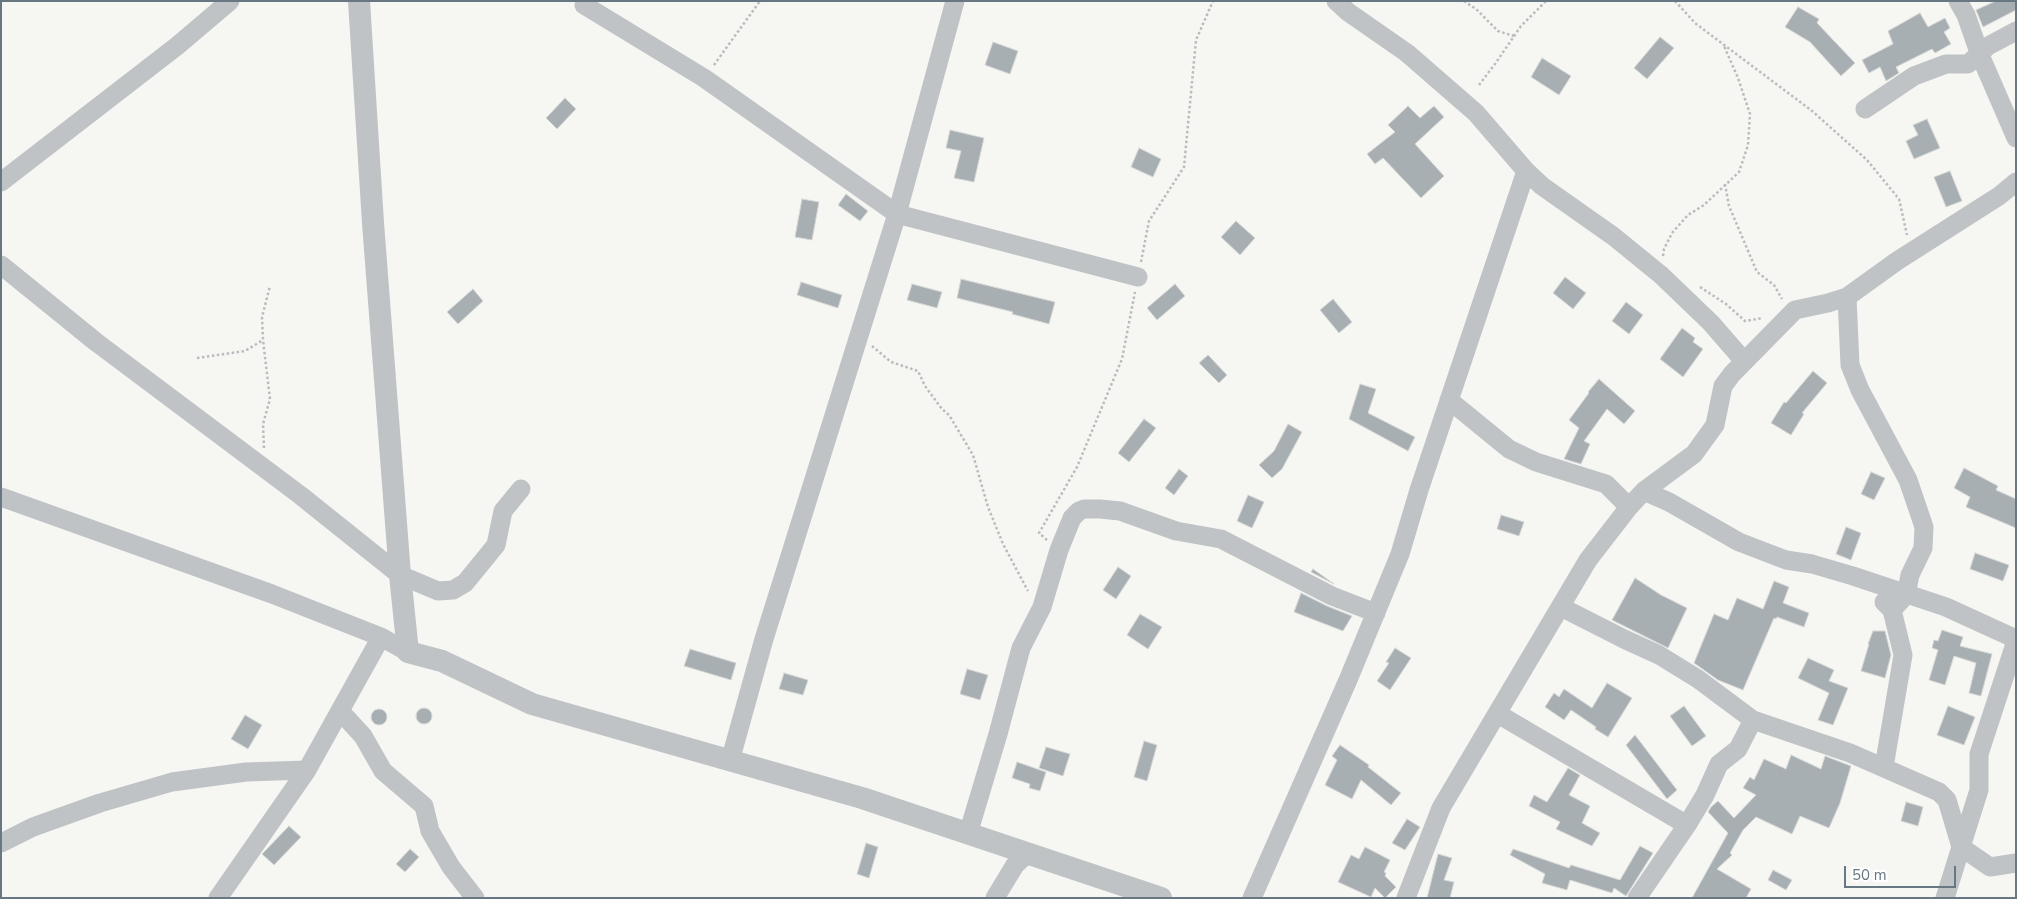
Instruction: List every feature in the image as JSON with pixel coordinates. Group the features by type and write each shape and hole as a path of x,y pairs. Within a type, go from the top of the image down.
{"street":[{"path":"1,182 178,46 230,1"},
{"path":"359,1 372,213 400,575 408,652"},
{"path":"730,761 764,639 897,214 955,1"},
{"path":"1336,1 1348,12 1407,53 1476,113 1526,172 1661,275 1711,323 1744,361"},
{"path":"1958,1 1966,15 1980,55 2016,138"},
{"path":"584,5 704,78 897,214 1138,277"},
{"path":"1865,109 1914,76 1946,64 1968,64 1988,46 2016,31"},
{"path":"1252,898 1400,554 1418,490 1526,172"},
{"path":"1406,898 1442,808 1588,560 1629,507 1644,491 1694,454 1715,425 1723,386 1744,361 1800,308 1828,304 1847,297 1910,252 1998,196 2016,182"},
{"path":"1,265 96,342 271,474 400,575 438,591 453,590 465,583 496,545 503,511 521,489"},
{"path":"1847,297 1850,365 1860,390 1908,480 1924,527 1923,548 1910,576 1906,595 1892,610"},
{"path":"1449,400 1509,449 1536,462 1606,484 1629,507"},
{"path":"1644,491 1669,502 1739,542 1786,560 1812,564 1946,607 2016,640 1979,754 1979,790 1946,898"},
{"path":"1,497 272,594 381,637 408,652 442,661 532,704 862,798 1162,898"},
{"path":"968,834 1021,648 1042,607 1059,550 1072,518 1084,509 1120,511 1176,531 1221,538 1332,596 1376,613"},
{"path":"1870,583 1880,598 1892,610 1903,655 1884,766"},
{"path":"1561,607 1659,655 1698,679 1752,720 1884,766 1940,792 1947,800 1961,847 1990,868 2016,863"},
{"path":"218,898 307,770 381,637"},
{"path":"340,711 363,736 383,771 424,806 430,831 451,867 475,898"},
{"path":"1498,714 1687,825"},
{"path":"1637,898 1687,825 1705,795 1719,764 1738,749 1752,720"},
{"path":"1,843 33,827 91,806 172,782 246,772 307,770"},
{"path":"995,898 1015,865 1028,854"}],"path":[{"path":"704,78 760,1"},
{"path":"1464,1 1498,31 1514,36"},
{"path":"1479,85 1521,26 1546,1"},
{"path":"1675,1 1695,23 1810,110 1867,160 1898,200 1910,252"},
{"path":"1663,258 1664,249 1672,233 1688,215 1704,205 1739,172 1748,145 1750,114 1738,78 1724,46"},
{"path":"1725,184 1729,206 1757,272 1774,285 1792,314"},
{"path":"1693,284 1726,304 1745,321 1771,317 1785,312 1792,314"},
{"path":"270,286 262,317 270,399 263,424 264,452 271,474"},
{"path":"861,330 874,348 891,362 918,371 925,386 942,409 949,415 973,455 988,507 1003,544 1029,592 1042,607"},
{"path":"197,358 245,351 263,340"}],"building":[{"path":"1996,1 2016,1 2016,10 1983,27 1976,10"},
{"path":"1798,7 1819,19 1817,23 1855,63 1841,76 1810,42 1785,27"},
{"path":"1920,13 1928,27 1945,18 1950,28 1944,32 1951,44 1935,53 1932,49 1896,67 1899,73 1886,81 1880,67 1869,73 1862,60 1893,44 1888,31"},
{"path":"1660,37 1674,48 1647,79 1634,68"},
{"path":"993,42 1018,51 1010,74 985,65"},
{"path":"1542,58 1571,76 1559,95 1531,77"},
{"path":"565,98 576,109 557,129 546,118"},
{"path":"1408,106 1420,118 1434,106 1444,117 1415,144 1444,176 1421,198 1383,158 1375,164 1367,154 1395,132 1388,125"},
{"path":"1927,119 1940,148 1914,159 1906,141 1918,135 1913,125"},
{"path":"950,130 984,138 974,182 954,178 961,151 946,148"},
{"path":"1139,148 1161,159 1153,177 1131,167"},
{"path":"1950,171 1962,201 1946,207 1934,177"},
{"path":"846,194 868,211 860,221 838,205"},
{"path":"802,199 819,202 812,240 795,237"},
{"path":"1236,221 1255,238 1240,255 1221,237"},
{"path":"1565,277 1586,293 1573,309 1553,293"},
{"path":"961,279 1055,302 1049,324 1012,314 1013,312 957,298"},
{"path":"801,282 842,295 838,308 797,295"},
{"path":"912,284 942,292 937,308 907,300"},
{"path":"1175,284 1185,296 1157,320 1147,308"},
{"path":"473,289 483,301 458,324 447,312"},
{"path":"1333,299 1352,322 1339,333 1320,310"},
{"path":"1626,302 1643,315 1629,334 1612,321"},
{"path":"1682,328 1695,338 1693,342 1703,349 1683,377 1660,359"},
{"path":"1208,355 1227,375 1219,383 1199,363"},
{"path":"1813,371 1827,383 1802,413 1804,414 1791,435 1771,423 1784,402 1786,403"},
{"path":"1599,379 1635,411 1624,424 1607,409 1584,441 1590,444 1581,464 1564,459 1579,428 1569,420"},
{"path":"1360,384 1376,389 1368,413 1415,437 1408,451 1349,419"},
{"path":"1144,419 1156,428 1129,462 1118,453"},
{"path":"1288,424 1302,432 1282,469 1272,478 1259,465 1274,451"},
{"path":"1964,468 1998,486 1996,490 2016,499 2016,528 1966,507 1970,497 1954,488"},
{"path":"1179,469 1188,476 1174,495 1165,488"},
{"path":"1871,472 1885,478 1874,500 1861,494"},
{"path":"1248,495 1264,502 1252,528 1237,521"},
{"path":"1501,515 1524,522 1519,536 1497,529"},
{"path":"1846,527 1861,533 1851,560 1836,554"},
{"path":"1975,553 2009,565 2003,581 1970,569"},
{"path":"1118,567 1131,576 1116,599 1103,590"},
{"path":"1313,569 1334,584 1311,572"},
{"path":"1635,578 1661,595 1687,608 1668,648 1612,620"},
{"path":"1774,581 1789,587 1783,603 1809,613 1804,627 1777,617 1776,619 1774,618 1743,690 1718,680 1694,663 1714,614 1728,620 1737,598 1763,609"},
{"path":"1301,593 1352,616 1343,631 1294,612"},
{"path":"1140,614 1162,627 1148,649 1127,635"},
{"path":"1942,630 1963,637 1960,646 1992,654 1981,696 1969,693 1976,663 1954,656 1945,685 1929,680 1938,650 1932,648 1934,640 1938,641"},
{"path":"1873,631 1885,631 1891,655 1885,678 1861,671"},
{"path":"1395,648 1411,658 1390,690 1377,681 1389,663 1386,662"},
{"path":"690,649 736,663 731,680 684,666"},
{"path":"1808,658 1834,670 1829,681 1848,688 1833,725 1818,720 1829,693 1798,678"},
{"path":"967,669 988,675 980,700 960,694"},
{"path":"784,673 808,680 803,695 779,689"},
{"path":"1607,683 1632,698 1608,737 1571,710 1564,720 1545,707 1554,693 1559,697 1564,689 1592,708"},
{"path":"1684,706 1706,736 1692,746 1670,716"},
{"path":"1948,706 1975,717 1964,745 1937,735"},
{"path":"421,708 427,708 432,713 430,722 421,724 416,719 416,713"},
{"path":"379,709 387,717 379,725 371,717"},
{"path":"245,715 262,725 248,749 231,739"},
{"path":"1635,735 1677,790 1667,799 1626,745"},
{"path":"1144,741 1157,745 1147,781 1134,777"},
{"path":"1340,745 1369,765 1368,767 1401,793 1391,805 1361,780 1352,799 1325,785 1337,760 1332,756"},
{"path":"1046,747 1070,754 1063,776 1039,768"},
{"path":"1791,755 1821,769 1825,756 1851,766 1840,803 1829,828 1800,816 1792,834 1756,817 1743,830 1730,853 1732,855 1717,869 1751,889 1746,898 1692,898 1728,833 1708,812 1711,807 1718,801 1734,818 1756,795 1743,788 1750,777 1754,780 1764,759 1786,769"},
{"path":"1017,762 1046,772 1040,791 1029,788 1030,784 1012,778"},
{"path":"1568,768 1580,775 1569,795 1590,806 1582,823 1600,833 1592,846 1556,829 1560,822 1529,806 1534,795 1547,802"},
{"path":"1906,802 1923,807 1918,826 1901,821"},
{"path":"1407,819 1420,827 1405,850 1392,843"},
{"path":"289,826 301,837 274,865 262,854"},
{"path":"866,843 878,847 869,878 857,874"},
{"path":"1640,846 1653,853 1626,896 1614,888 1612,893 1570,880 1567,890 1542,883 1545,874 1510,855 1513,849 1569,868 1571,865 1620,880"},
{"path":"1365,847 1390,860 1384,872 1386,873 1385,876 1396,887 1385,898 1375,888 1371,897 1338,882 1351,855 1359,859"},
{"path":"410,849 419,857 405,872 396,864"},
{"path":"1438,854 1452,858 1444,880 1454,882 1450,898 1427,898"},
{"path":"1773,870 1792,880 1786,890 1768,880"}]}
